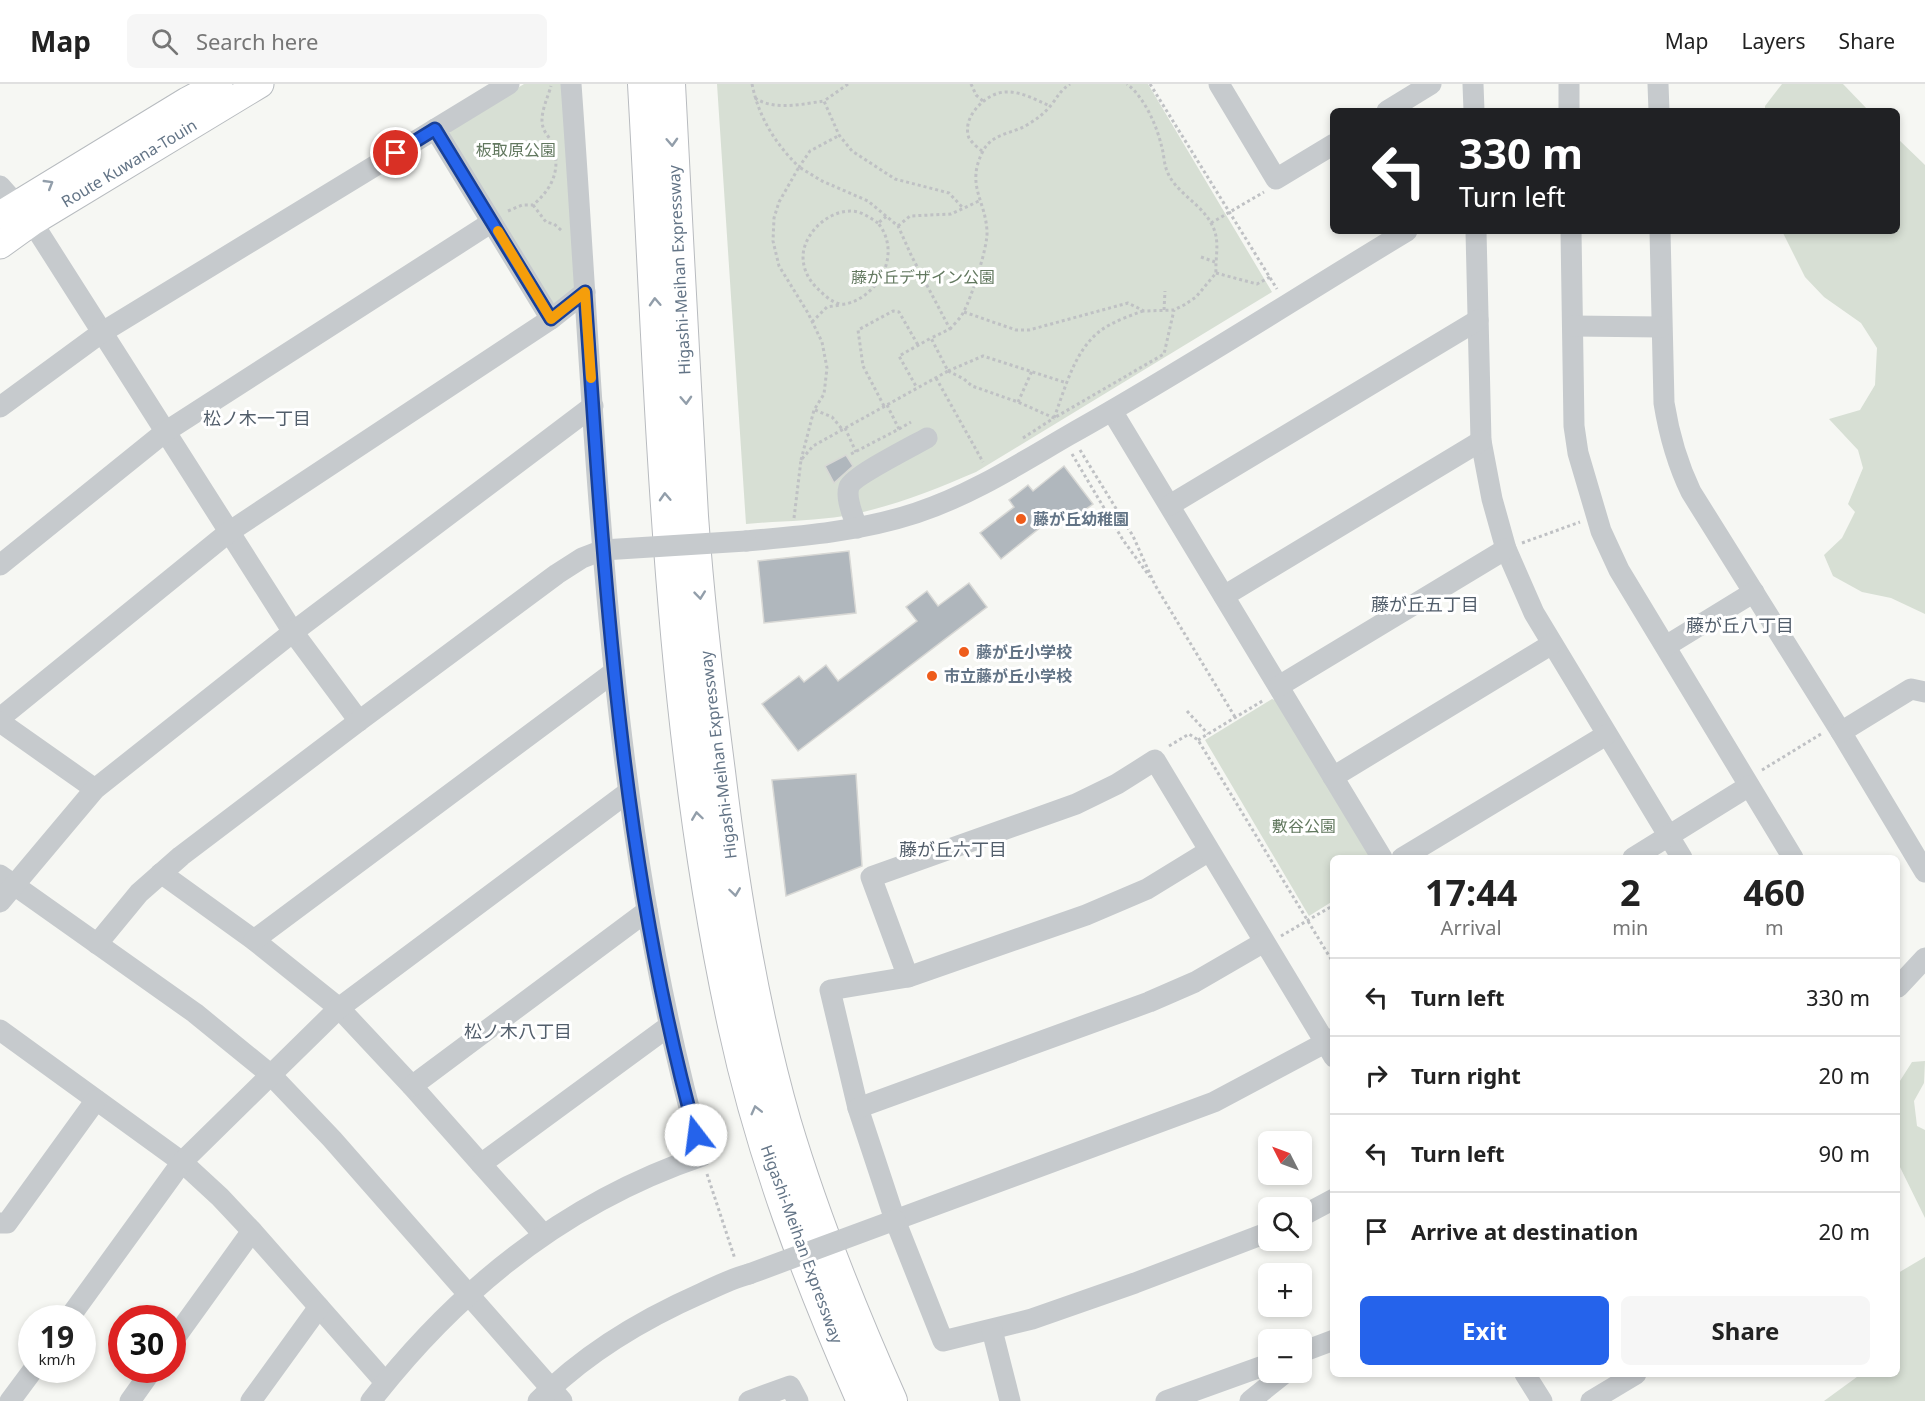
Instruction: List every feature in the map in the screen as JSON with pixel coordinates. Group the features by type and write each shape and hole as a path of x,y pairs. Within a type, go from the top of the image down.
{"highway":[{"name":"Higashi-Meihan Expressway","path":"644,84 667,523 697,818 713,918 734,1027 760,1128 789,1220 828,1322 863,1401"},
{"name":"Higashi-Meihan Expressway","path":"669,84 692,519 712,716 738,912 760,1023 784,1120 813,1211 850,1311 891,1401"}],"main road":[{"name":"Route Kuwana-Touin","path":"0,244 12,207 219,84"},
{"name":"Route Kuwana-Touin","path":"12,207 260,84"}],"street":[{"path":"0,407 101,333 509,84"},
{"path":"371,1401 423,1338 468,1294 543,1234 619,1191 666,1169 702,1156 669,1026 627,793 603,550 571,84"},
{"path":"1392,108 1431,84"},
{"path":"1473,84 1474,108"},
{"path":"1569,84 1569,108"},
{"path":"1658,84 1659,108"},
{"path":"1223,85 1276,179 1330,146"},
{"path":"435,129 551,319"},
{"path":"12,207 101,333 293,632 358,721"},
{"path":"0,565 165,432 492,222"},
{"path":"97,944 124,909 161,873 212,831 557,574 582,558 603,550 746,542 857,528 916,513 978,489 1112,411 1402,234"},
{"path":"1476,234 1481,441 1494,507 1506,549 1526,596 1552,644 1680,855"},
{"path":"1571,234 1574,426 1583,475 1600,531 1619,570 1752,780 1791,855"},
{"path":"1660,234 1664,403 1676,457 1691,492 1925,872"},
{"path":"95,789 0,720 229,532 551,319 585,292"},
{"path":"1170,505 1478,320"},
{"path":"1573,326 1661,327"},
{"path":"0,902 7,880 95,789 293,632 593,406"},
{"path":"1112,411 1380,855"},
{"path":"857,528 848,494 849,485 860,476 927,438"},
{"path":"1224,596 1481,441"},
{"path":"1280,688 1506,549"},
{"path":"1666,646 1754,592"},
{"path":"1333,777 1552,644"},
{"path":"254,940 614,672"},
{"path":"1838,728 1911,689 1925,692"},
{"path":"1407,855 1606,735"},
{"path":"908,977 872,877 1076,804 1117,784 1155,760 1265,944 1330,1044"},
{"path":"1637,855 1752,780"},
{"path":"78,1305 182,1162 339,1008 627,793"},
{"path":"1209,851 1147,889 1086,915 908,977 830,990 858,1108 895,1220 943,1341 1032,1319 1258,1236"},
{"path":"161,873 254,940 339,1008 412,1086 543,1234"},
{"path":"7,880 195,1013 271,1075 332,1139 468,1294 550,1397 605,1346 742,1267 895,1220 1214,1102 1330,1046"},
{"path":"412,1086 647,911"},
{"path":"858,1108 1149,1002 1195,982 1265,944"},
{"path":"1900,985 1925,958"},
{"path":"482,1164 669,1026"},
{"path":"0,1030 182,1162 252,1231 385,1382"},
{"path":"0,1223 7,1223 96,1100"},
{"path":"1312,1211 1330,1201"},
{"path":"186,1323 252,1231"},
{"path":"251,1401 319,1307"},
{"path":"992,1330 1010,1401"},
{"path":"1166,1401 1258,1368"},
{"path":"1527,1377 1542,1401"},
{"path":"1591,1401 1631,1377"},
{"path":"10,1401 23,1383"},
{"path":"130,1401 143,1383"},
{"path":"1250,1401 1273,1383"},
{"path":"749,1401 790,1386 798,1401"}],"path":[{"path":"492,222 513,208 533,205 546,194 555,175 555,150 542,127 552,84"},
{"path":"753,84 755,98 766,127 799,167 822,181 868,201 898,225 912,258 950,329"},
{"path":"755,98 766,104 784,105 824,101 848,84"},
{"path":"971,84 976,95 983,101"},
{"path":"917,388 899,356 950,329 964,312 986,248 987,232 975,183 976,169 982,151 990,141 1024,127 1041,116 1060,90 1070,84"},
{"path":"964,312 1016,330 1029,330 1128,303 1144,310 1174,310 1196,297 1216,273 1215,262 1218,250 1211,223 1167,171 1157,130 1134,89 1127,84"},
{"path":"1150,84 1280,293"},
{"path":"982,151 970,138 968,126 971,117 983,101 995,94 1012,92 1050,106"},
{"path":"824,101 839,135 852,151 895,179 949,193 963,208"},
{"path":"794,523 801,460 814,410 824,394 827,368 822,342 779,266 772,241 774,218 779,202 810,151 839,135"},
{"path":"1211,223 1266,190 1276,179"},
{"path":"898,225 910,216 951,214 979,201"},
{"path":"812,322 827,307 842,305 860,298 876,286 881,278 888,255 888,240 885,231 878,223 858,212 835,214 814,229 803,253 805,271 819,290 834,302 842,305"},
{"path":"878,223 887,216"},
{"path":"1201,257 1215,262"},
{"path":"1216,273 1257,284 1270,277"},
{"path":"1164,310 1166,291"},
{"path":"1054,418 1082,351 1100,331 1144,310"},
{"path":"1021,439 1164,354 1174,310"},
{"path":"899,429 863,366 858,330 893,311 899,312 918,345"},
{"path":"931,338 948,371 972,386 1018,402 1054,418"},
{"path":"801,460 813,446 844,428 948,371 983,356 1067,383"},
{"path":"1018,402 1032,371"},
{"path":"936,378 987,469"},
{"path":"814,410 832,417 844,428 856,452"},
{"path":"851,454 911,422"},
{"path":"1076,443 1133,536 1155,585"},
{"path":"1072,454 1123,540 1155,585 1235,717"},
{"path":"1506,549 1584,521"},
{"path":"1198,740 1280,688"},
{"path":"1187,711 1208,734"},
{"path":"1752,780 1838,728"},
{"path":"1155,760 1163,750 1189,734 1198,740 1330,958"},
{"path":"1265,944 1330,907"},
{"path":"702,1156 742,1267"}],"green space":[{"name":"板取原公園","path":"524,84 562,84 578,286 557,303 550,303 449,138 451,128"},
{"name":"藤が丘デザイン公園","path":"717,84 1148,84 1272,292 976,472 911,498 861,513 820,519 746,524"},
{"path":"1782,84 1843,84 1866,108 1765,108"},
{"path":"1900,141 1925,165 1925,614 1891,598 1862,592 1833,576 1824,555 1842,538 1855,512 1848,504 1863,468 1858,450 1829,419 1860,410 1875,385 1877,348 1861,323 1824,297 1805,277 1784,234 1900,234"},
{"name":"敷谷公園","path":"1272,699 1277,701 1371,855 1330,855 1330,903 1309,916 1205,740"},
{"path":"1925,1061 1924,1083 1914,1101 1917,1126 1925,1130 1925,1218 1900,1167 1900,1081 1912,1062"},
{"path":"1925,1257 1925,1401 1824,1401 1857,1377 1900,1377 1900,1272"}],"building":[{"path":"846,455 853,466 834,483 825,466"},
{"path":"1064,466 1093,504 1064,525 1056,515 1001,559 980,533 1014,507 1009,500 1028,485 1033,491"},
{"path":"849,551 856,613 764,623 758,561"},
{"path":"969,583 987,607 798,751 762,704 799,676 804,682 826,665 838,681 917,621 906,607 927,591 938,606"},
{"path":"856,774 862,866 786,896 772,780"}],"slow traffic":[{"path":"498,231 551,319 585,292 591,378"}],"place":[{"name":"藤が丘幼稚園","path":"1021,519"},
{"name":"藤が丘小学校","path":"964,652"},
{"name":"市立藤が丘小学校","path":"932,676"}],"district":[{"name":"松ノ木一丁目","path":"257,419"},
{"name":"藤が丘五丁目","path":"1425,605"},
{"name":"藤が丘八丁目","path":"1740,626"},
{"name":"藤が丘六丁目","path":"953,850"},
{"name":"松ノ木八丁目","path":"518,1032"}],"route":[{"path":"396,153 435,129 551,319 585,292 603,550 627,793 669,1026 696,1135"}]}
